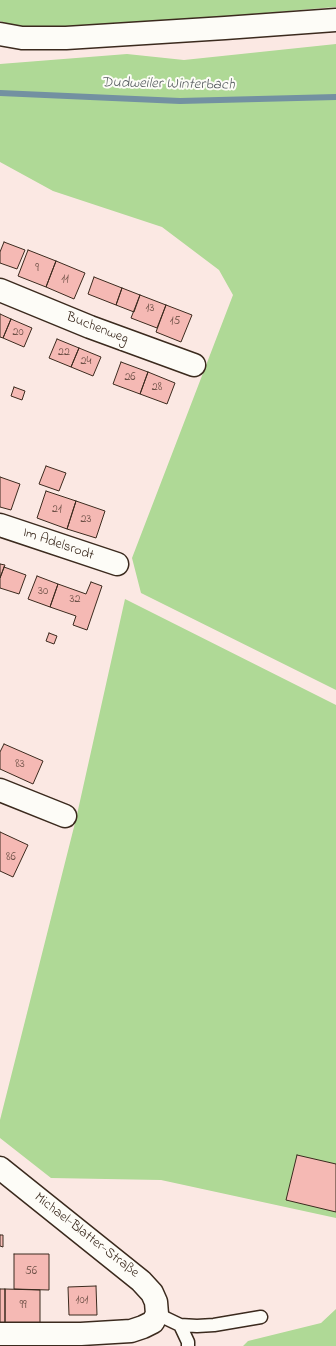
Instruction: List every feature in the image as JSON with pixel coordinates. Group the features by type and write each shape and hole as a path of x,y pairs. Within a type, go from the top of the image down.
{"street":[{"path":"0,34 22,38 66,38 336,20"},
{"name":"Buchenweg","path":"0,290 90,327 194,365"},
{"name":"Im Adelsrodt","path":"0,525 117,564"},
{"path":"0,790 65,816"},
{"name":"Michael-Blatter-Straße","path":"0,1168 142,1281 152,1292 156,1302 157,1314"},
{"path":"0,1334 81,1334 131,1331 144,1327 153,1322 157,1314"}],"lane":[{"path":"157,1314 180,1325 197,1326 214,1325 262,1317"},
{"path":"180,1325 188,1342 188,1346"}],"green space":[{"path":"0,0 336,0 336,7 63,30 12,25 0,21"},
{"path":"336,44 336,690 141,593 132,558 233,295 219,270 162,227 53,191 0,162 0,64 127,54 184,60"},
{"path":"125,599 336,705 336,1218 161,1180 51,1178 0,1138 0,1120 76,819"},
{"path":"336,1309 336,1346 243,1346 248,1341 321,1323"}],"building":[{"path":"4,242 25,250 17,269 0,263 0,252"},
{"path":"28,250 56,261 46,287 18,276"},
{"path":"56,261 85,273 74,299 46,287"},
{"path":"94,277 122,288 116,305 88,294"},
{"path":"122,288 140,295 134,312 116,305"},
{"path":"140,295 166,305 157,328 131,318"},
{"path":"166,305 192,315 181,342 156,332"},
{"path":"0,314 11,319 3,338 0,337"},
{"path":"11,319 32,328 24,347 3,338"},
{"path":"57,339 79,348 71,367 49,358"},
{"path":"79,348 101,357 93,376 71,367"},
{"path":"121,362 148,372 140,394 113,384"},
{"path":"148,372 175,383 167,404 140,394"},
{"path":"14,387 25,391 22,400 11,396"},
{"path":"46,466 66,473 59,491 39,484"},
{"path":"0,477 20,484 11,510 0,507"},
{"path":"46,491 76,501 67,529 37,518"},
{"path":"76,501 105,511 96,538 67,529"},
{"path":"0,564 5,565 0,578"},
{"path":"4,567 26,575 19,594 0,588 0,578"},
{"path":"37,576 58,584 50,607 28,599"},
{"path":"91,582 102,586 87,630 73,625 76,616 50,607 58,584 86,594"},
{"path":"49,633 57,636 54,644 46,641"},
{"path":"4,744 43,761 33,784 0,769 0,752"},
{"path":"0,832 28,845 13,877 0,871"},
{"path":"297,1155 336,1164 336,1212 286,1200"},
{"path":"0,1235 3,1235 3,1247 0,1246"},
{"path":"14,1254 49,1254 49,1290 14,1289"},
{"path":"96,1286 97,1315 69,1315 68,1287"},
{"path":"0,1289 5,1289 5,1323 0,1323"},
{"path":"5,1289 40,1290 40,1323 5,1323"}],"waterway":[{"name":"Dudweiler Winterbach","path":"0,93 180,101 336,97"}]}
